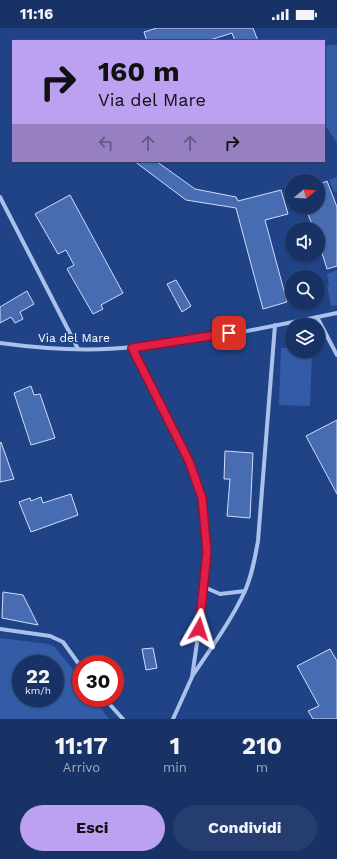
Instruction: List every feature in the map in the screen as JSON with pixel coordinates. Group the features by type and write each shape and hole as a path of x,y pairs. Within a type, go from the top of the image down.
{"street":[{"path":"0,198 78,349"},
{"name":"Via del Mare","path":"0,343 39,348 132,348 275,325 337,313"},
{"path":"317,317 337,355"},
{"path":"173,719 192,677 223,631 245,591 253,567 258,541 275,325"},
{"path":"132,348 189,461 202,498 207,552 192,677"},
{"path":"204,587 220,594 245,591"},
{"path":"0,629 50,636 63,642 72,655"},
{"path":"112,707 123,719"}],"shaded area":[{"path":"337,45 337,143 325,125 325,46"},
{"path":"337,177 337,191 334,192 329,180"},
{"path":"337,270 337,305 331,306 327,286 329,285 327,274"},
{"path":"281,348 285,348 285,358 312,358 310,406 279,405"},
{"path":"0,638 48,644 55,647 61,655 12,655 12,707 64,707 64,658 72,669 72,707 100,707 109,719 0,719"}],"building":[{"path":"157,28 253,28 258,40 235,40 232,33 210,40 147,40 144,32"},
{"path":"135,162 157,162 195,189 236,197 238,201 281,190 285,204 285,214 288,214 265,220 285,295 285,303 263,309 236,208 186,200"},
{"path":"327,181 337,207 337,266 327,269 325,262 325,222 311,222 308,214 325,214 325,182"},
{"path":"70,195 123,293 101,305 103,309 93,314 67,269 74,265 66,250 58,254 35,214"},
{"path":"176,280 191,306 182,312 167,284"},
{"path":"27,291 34,304 20,312 23,319 15,323 11,317 0,323 0,307"},
{"path":"31,386 34,395 40,394 55,438 31,445 14,393"},
{"path":"337,420 337,494 306,436"},
{"path":"1,442 14,479 0,482 0,443"},
{"path":"225,451 253,453 250,518 227,516 230,479 224,479"},
{"path":"71,494 78,515 31,532 19,502 30,498 31,501 41,497 43,503"},
{"path":"3,592 23,595 38,625 2,618"},
{"path":"153,648 157,668 146,670 142,649"},
{"path":"330,649 337,661 337,719 313,719 308,711 319,706 297,666"}],"route":[{"path":"199,629 207,552 202,498 189,461 132,348 229,333"}]}
